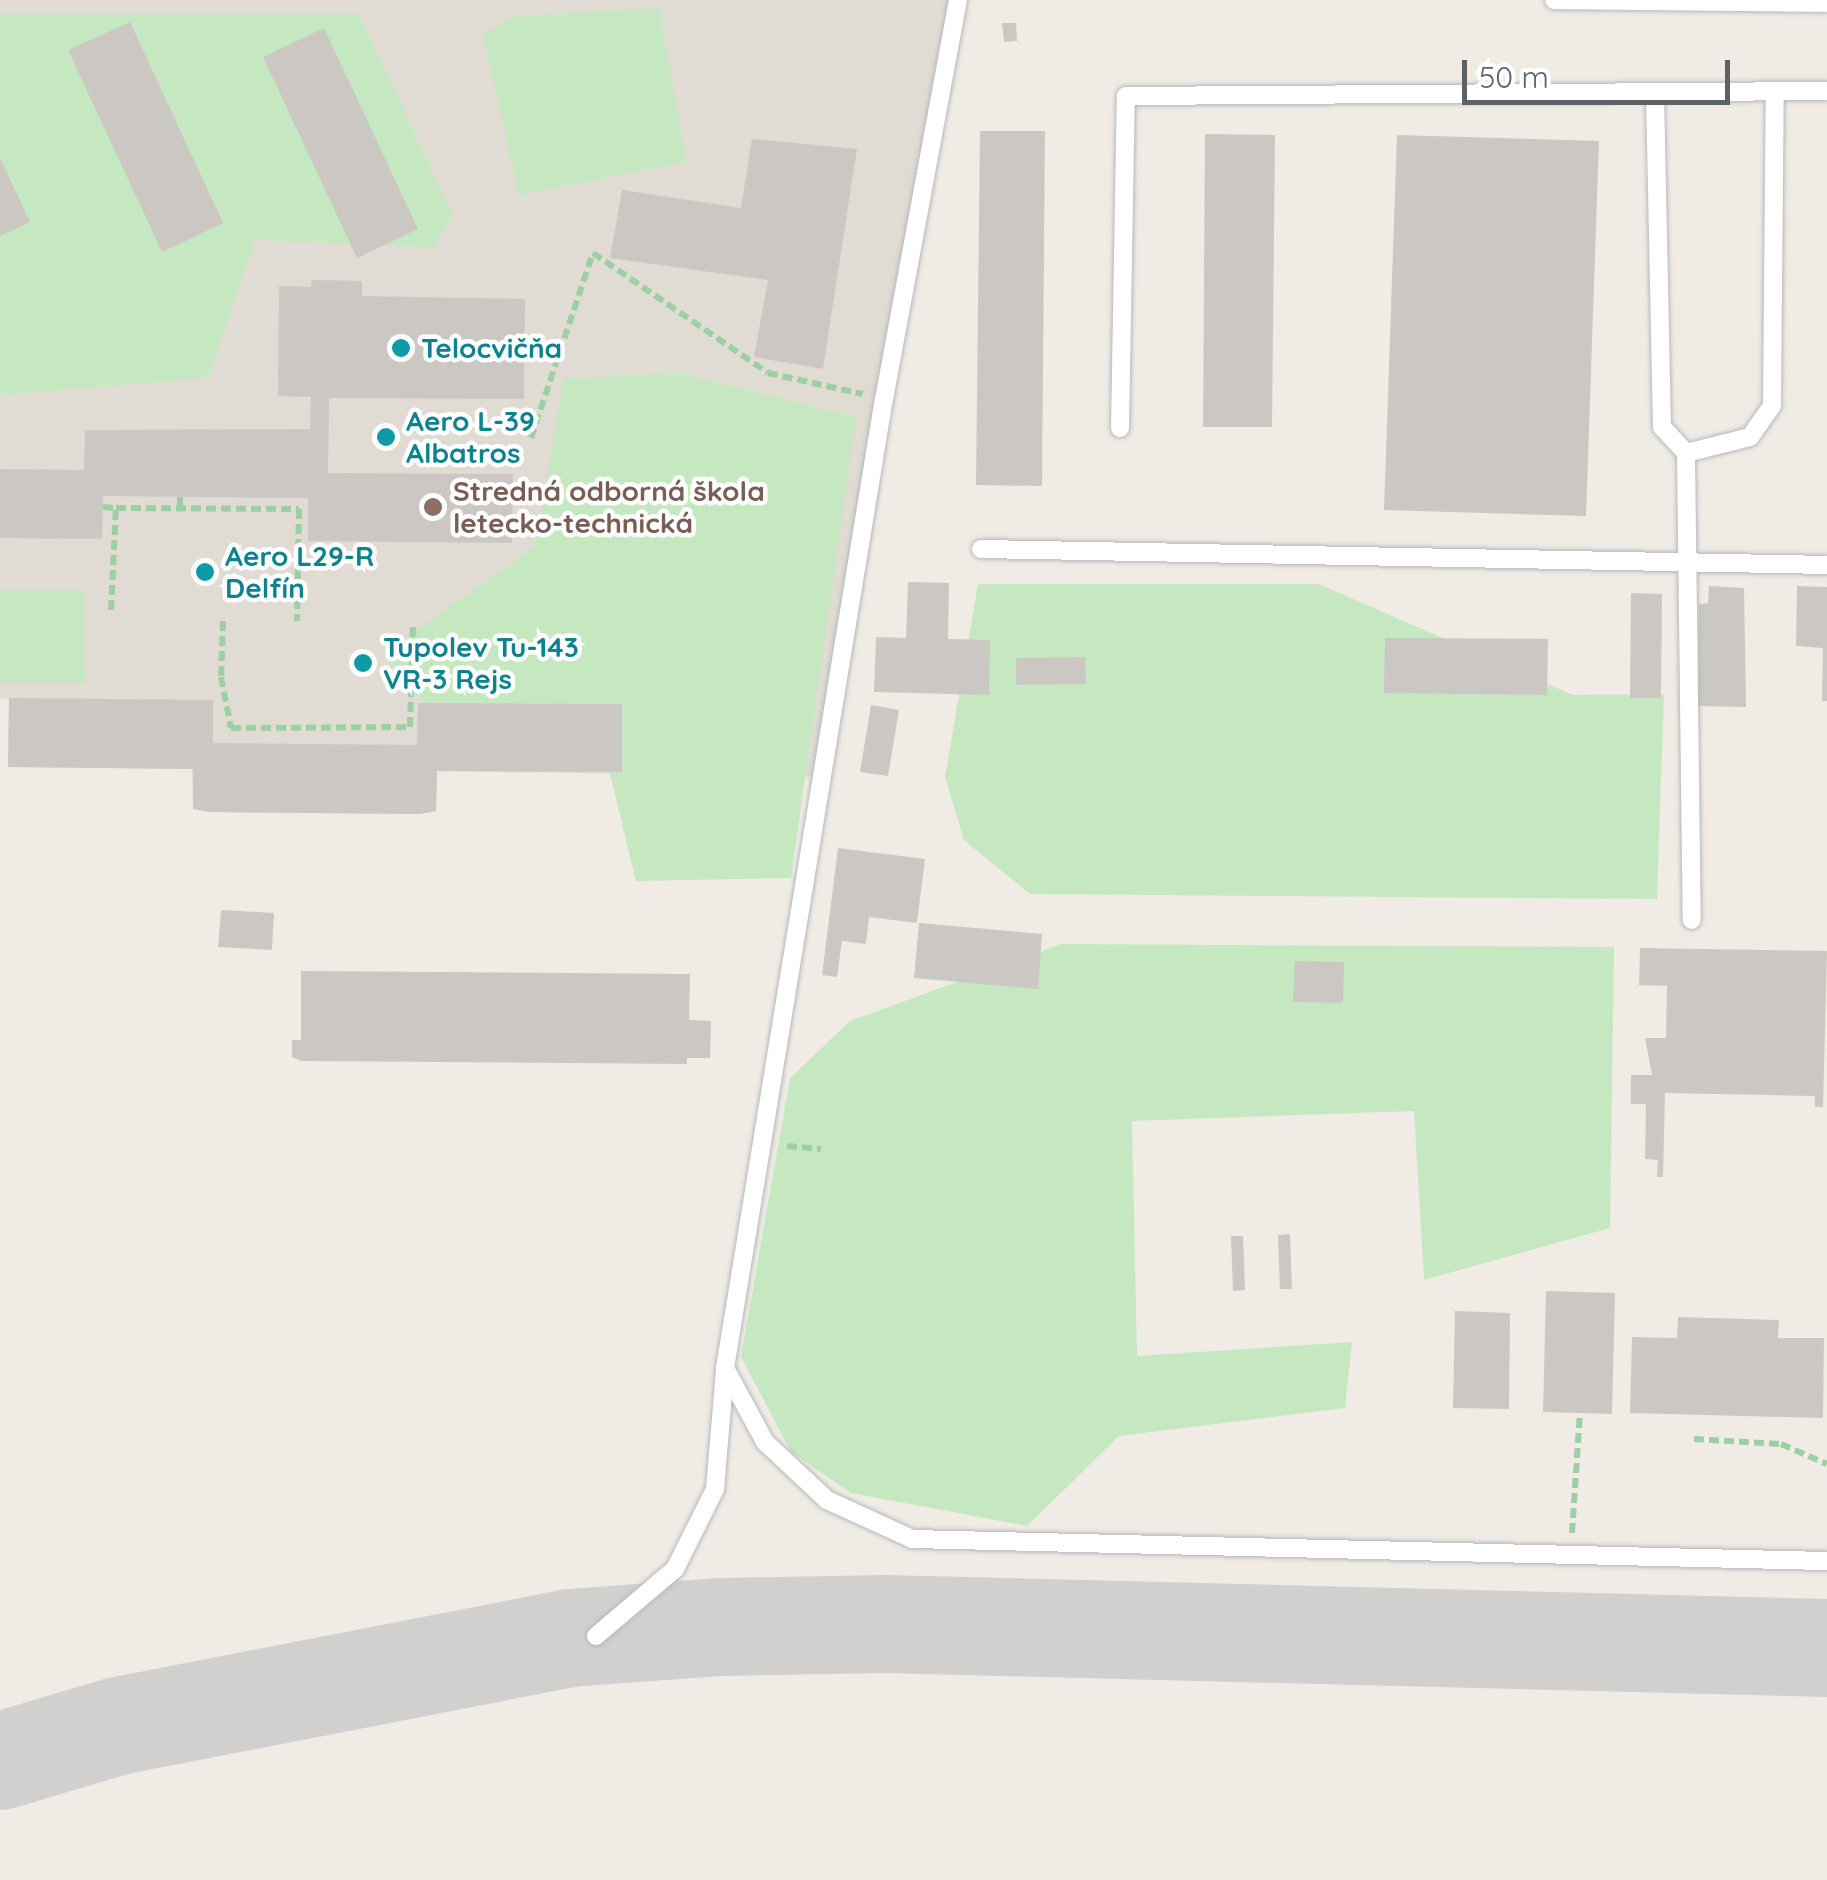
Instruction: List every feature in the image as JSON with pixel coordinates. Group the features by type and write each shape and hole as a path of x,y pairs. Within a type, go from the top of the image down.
{"lane":[{"path":"596,1636 674,1569 715,1488 725,1368 884,398 958,0"},
{"path":"1554,0 1827,3"},
{"path":"1120,428 1126,96 1827,90"},
{"path":"1686,453 1750,437 1772,404 1775,92"},
{"path":"1655,94 1662,426 1686,453 1684,562 1692,920"},
{"path":"981,550 1827,564"},
{"path":"725,1368 766,1442 827,1500 912,1539 1827,1561"}],"path":[{"path":"531,438 592,253 768,373 884,398"},
{"path":"180,497 180,508"},
{"path":"102,507 299,509 297,620"},
{"path":"112,610 116,508"},
{"path":"223,621 221,677 231,728 410,727 413,624"},
{"path":"1571,1555 1580,1413"},
{"path":"1694,1439 1781,1444 1827,1464"}],"shaded area":[{"name":"Stredná odborná škola letecko-technická","path":"0,0 958,0 824,777 437,771 436,811 420,814 209,812 193,809 192,769 8,767 9,699 0,698"}],"green space":[{"path":"659,8 686,162 519,195 483,34 516,16"},
{"path":"0,14 359,14 453,215 433,247 255,240 208,378 0,395"},
{"path":"681,373 856,417 791,878 636,881 602,742 444,726 382,654 535,547 564,379"},
{"path":"978,584 1319,584 1573,695 1664,694 1657,899 1030,894 964,840 945,777"},
{"path":"0,590 84,590 85,683 0,683"},
{"path":"1061,944 1614,947 1610,1228 1424,1280 1414,1111 1132,1121 1137,1356 1352,1342 1345,1408 1119,1436 1027,1526 851,1493 791,1452 741,1357 790,1078 850,1021"}],"building":[{"path":"130,22 223,223 162,252 68,50"},
{"path":"1002,23 1016,23 1017,41 1004,42"},
{"path":"324,28 418,229 357,258 263,57"},
{"path":"980,131 1045,131 1042,486 976,485"},
{"path":"1205,134 1275,135 1272,427 1203,427"},
{"path":"1397,135 1599,141 1586,516 1384,510"},
{"path":"752,139 857,149 823,369 754,357 768,280 610,258 622,190 741,208"},
{"path":"0,158 30,222 0,236"},
{"path":"312,280 362,281 362,296 525,299 524,399 329,398 328,473 513,474 512,543 308,541 308,498 103,496 102,539 0,538 0,469 84,470 85,430 310,429 311,397 278,396 279,286 311,287"},
{"path":"908,582 949,583 948,639 990,640 989,695 874,692 876,637 906,638"},
{"path":"1709,586 1744,588 1746,707 1698,706 1699,604 1708,603"},
{"path":"1797,586 1827,587 1827,701 1822,701 1823,648 1796,646"},
{"path":"1631,593 1662,594 1661,698 1630,698"},
{"path":"1385,638 1548,639 1547,695 1384,693"},
{"path":"1085,657 1086,684 1016,685 1016,658"},
{"path":"9,698 213,700 213,743 417,745 418,703 622,704 622,772 437,771 436,811 420,814 209,812 193,809 193,769 8,767"},
{"path":"871,705 899,710 888,776 860,772"},
{"path":"838,848 925,859 917,923 869,917 866,944 842,941 837,977 822,975"},
{"path":"221,910 274,913 272,950 218,947"},
{"path":"919,923 1042,934 1038,989 914,978"},
{"path":"1640,948 1827,951 1823,1107 1815,1107 1815,1096 1665,1093 1663,1177 1657,1177 1658,1160 1645,1159 1646,1104 1631,1104 1631,1075 1652,1075 1645,1038 1666,1038 1667,986 1639,985"},
{"path":"1295,961 1344,962 1343,1003 1293,1002"},
{"path":"301,971 690,974 689,1020 711,1021 710,1058 687,1058 687,1064 301,1061 292,1057 292,1040 301,1040"},
{"path":"1290,1234 1292,1289 1280,1289 1278,1235"},
{"path":"1231,1236 1243,1236 1245,1290 1233,1291"},
{"path":"1546,1291 1615,1293 1612,1414 1543,1412"},
{"path":"1455,1311 1510,1313 1509,1409 1453,1408"},
{"path":"1678,1317 1779,1320 1778,1338 1824,1338 1823,1418 1630,1413 1632,1337 1677,1338"}],"taxiway":[{"path":"0,1761 118,1726 569,1638 719,1627 885,1624 1827,1648"}],"place":[{"name":"Telocvičňa","path":"401,348"},
{"name":"Aero L-39 Albatros","path":"386,437"},
{"name":"Stredná odborná škola letecko-technická","path":"433,507"},
{"name":"Aero L29-R Delfín","path":"205,572"},
{"name":"Tupolev Tu-143 VR-3 Rejs","path":"363,663"}]}
